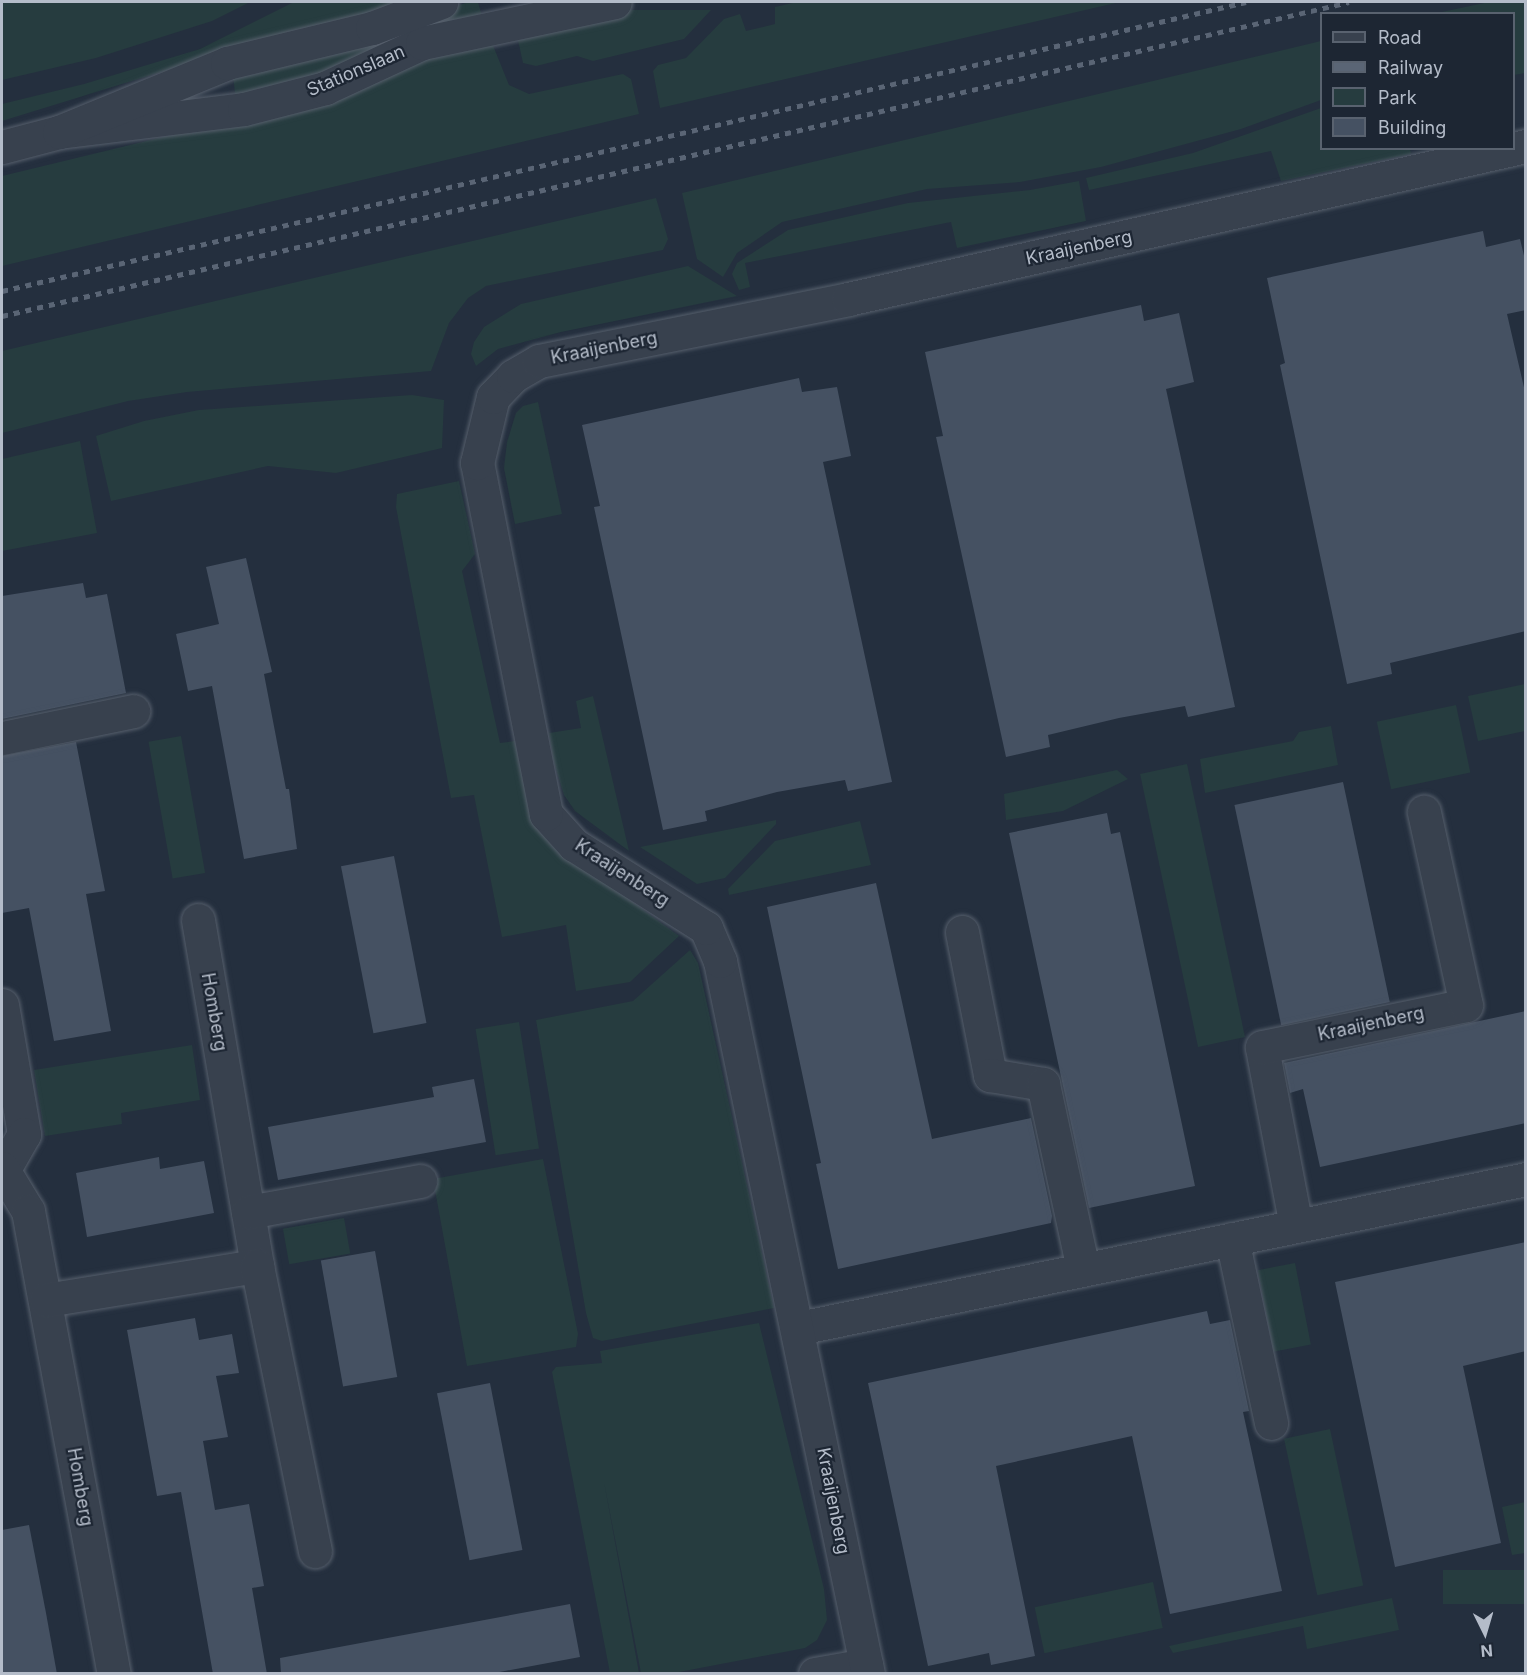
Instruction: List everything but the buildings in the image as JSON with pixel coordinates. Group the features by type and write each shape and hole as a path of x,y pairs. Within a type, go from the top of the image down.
{"street":[{"name":"Stationslaan","path":"2,147 59,132 227,63 372,28 441,2"},
{"name":"Stationslaan","path":"59,132 244,109 326,88 422,44 615,2"},
{"name":"Kraaijenberg","path":"867,1669 799,1328 720,961 706,928 574,844 546,814 477,463 492,397 513,376 538,361 859,297 1508,150"},
{"path":"2,738 133,711"},
{"name":"Kraaijenberg","path":"1296,1226 1262,1047 1466,1005 1424,812"},
{"name":"Homberg","path":"198,920 257,1266 315,1551"},
{"path":"962,932 990,1075 1043,1084 1083,1269"},
{"name":"Homberg","path":"2,1005 24,1134 3,1168 28,1211 114,1674"},
{"path":"799,1328 1526,1179"},
{"path":"248,1212 420,1181"},
{"path":"1232,1239 1271,1423"},
{"path":"46,1300 257,1266"},
{"path":"814,1674 867,1669"}],"green space":[{"path":"2,2 250,2 212,21 96,58 2,80"},
{"path":"294,2 392,2 396,9 216,55 2,121 2,104 84,84 200,49"},
{"path":"468,2 478,2 483,20 293,87 235,94 233,74 380,35"},
{"path":"797,2 1120,2 660,108 653,71 658,65 686,58 724,19 740,14 746,31 775,24 775,7"},
{"path":"1489,2 1525,2 1525,73 1515,75 1515,12 1442,12"},
{"path":"621,10 711,10 684,39 593,61 577,56 536,66 523,63 516,31"},
{"path":"490,38 509,85 529,94 623,74 631,79 639,114 2,266 2,176 225,122 423,54"},
{"path":"1320,41 1320,100 1241,129 1101,167 1020,182 927,189 782,222 737,253 723,277 697,259 682,193"},
{"path":"1320,108 1320,150 1410,150 1411,154 1281,181 1271,151 1089,190 1086,178 1193,153"},
{"path":"1079,181 1086,221 957,248 951,222 745,263 750,287 739,290 732,274 737,263 788,230 908,203 1030,190"},
{"path":"656,198 668,239 663,250 486,286 468,298 449,323 431,371 187,392 128,401 2,433 2,351"},
{"path":"688,266 737,296 561,332 498,349 476,366 471,354 474,342 484,327 521,304"},
{"path":"412,395 444,400 442,448 336,473 268,466 111,501 96,436 144,421 199,410"},
{"path":"538,402 562,514 515,524 504,468 507,442 516,413 523,406"},
{"path":"80,441 97,533 2,551 2,459"},
{"path":"459,481 475,554 462,571 500,743 515,741 524,784 591,872 679,936 630,982 576,991 566,925 502,937 474,795 451,798 396,507 397,494"},
{"path":"1525,684 1525,731 1478,741 1468,696"},
{"path":"593,696 629,851 575,811 564,795 553,759 549,733 581,728 576,701"},
{"path":"1456,705 1470,772 1391,789 1377,722"},
{"path":"1331,726 1338,765 1205,793 1200,759 1293,741 1299,732"},
{"path":"181,736 205,873 173,879 149,742"},
{"path":"1187,764 1245,1037 1198,1047 1140,774"},
{"path":"1117,770 1128,779 1063,811 1006,820 1004,794"},
{"path":"776,820 776,824 725,878 697,884 640,847"},
{"path":"860,821 871,865 729,895 728,889 775,841"},
{"path":"690,950 698,963 774,1308 602,1341 593,1338 586,1313 536,1020 633,1001"},
{"path":"519,1022 539,1148 496,1155 476,1029"},
{"path":"192,1045 200,1100 121,1113 122,1124 45,1136 34,1070"},
{"path":"543,1159 578,1334 576,1347 467,1366 433,1179"},
{"path":"344,1218 350,1253 289,1264 283,1229"},
{"path":"1295,1263 1311,1344 1274,1352 1258,1270"},
{"path":"759,1323 824,1589 827,1620 817,1640 805,1648 674,1673 641,1673 604,1482 639,1673 610,1673 552,1372 556,1367 602,1363 600,1351"},
{"path":"1330,1429 1363,1586 1317,1595 1284,1439"},
{"path":"1525,1502 1525,1553 1512,1555 1502,1507"},
{"path":"1443,1570 1525,1570 1525,1604 1443,1604"},
{"path":"1153,1582 1163,1628 1044,1653 1035,1607"},
{"path":"1392,1598 1399,1630 1307,1649 1303,1626 1173,1653 1169,1646"}],"railway":[{"path":"2,291 1246,2"},
{"path":"2,316 1349,2"}]}
